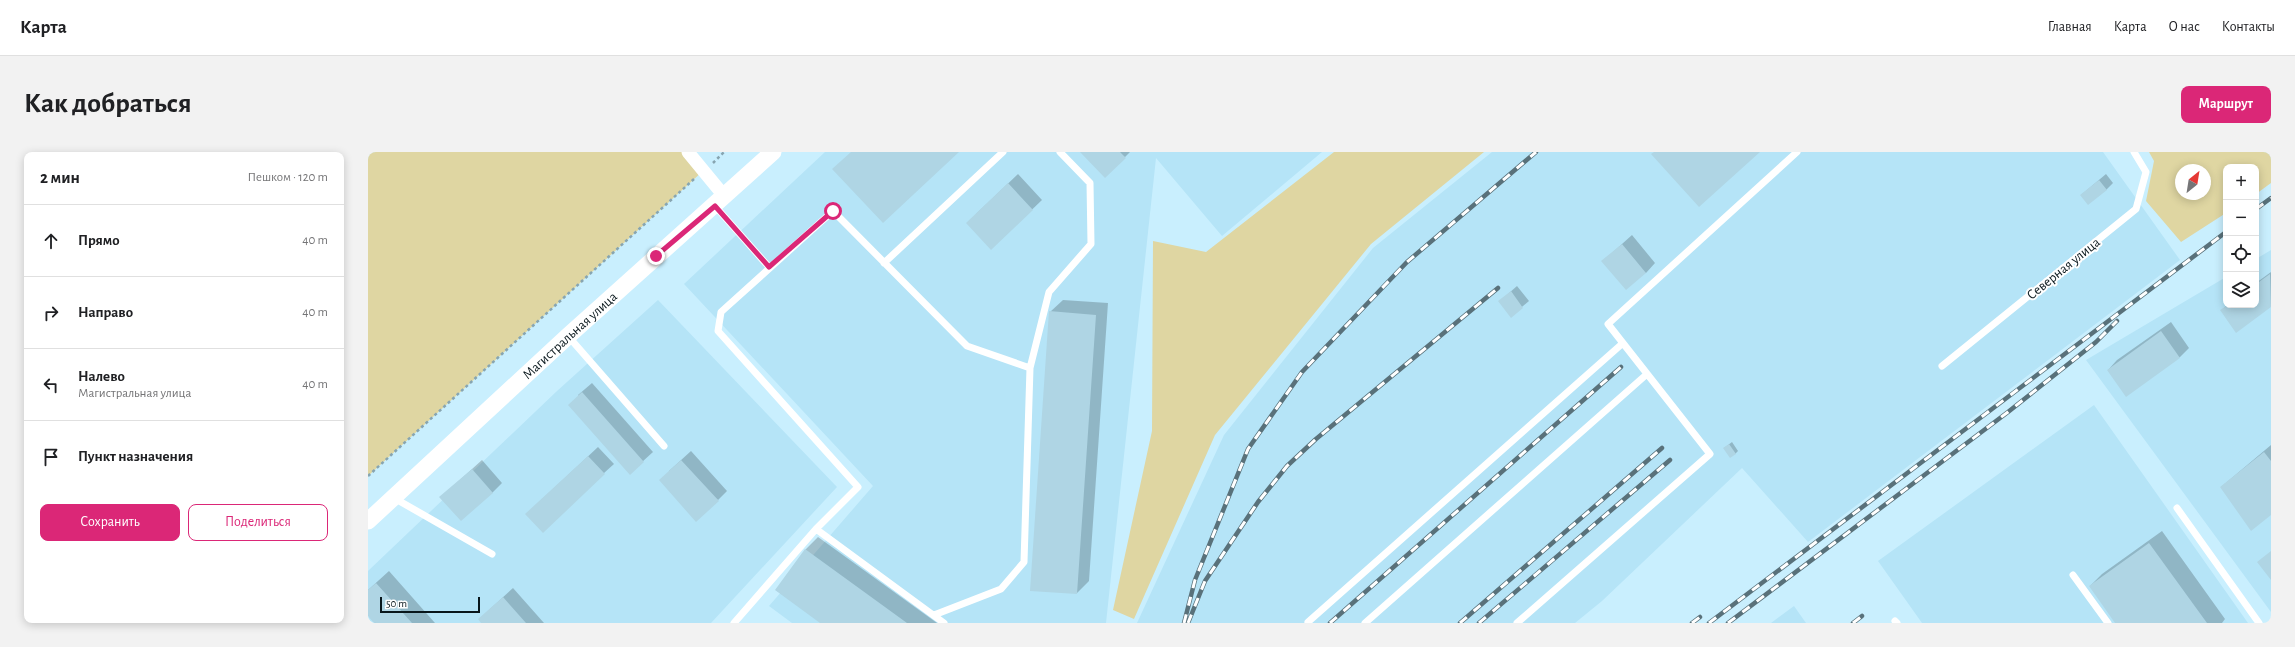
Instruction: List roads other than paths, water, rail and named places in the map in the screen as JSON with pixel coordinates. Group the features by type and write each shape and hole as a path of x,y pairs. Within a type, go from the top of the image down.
{"street":[{"path":"688,152 704,171 720,201"},
{"name":"Магистральная улица","path":"368,521 568,336 773,152"}],"lane":[{"path":"884,263 1003,152"},
{"path":"934,615 1001,589 1024,562 1030,368 1049,292 1091,244 1090,184 1060,152"},
{"path":"1517,623 1710,454 1608,324 1797,152"},
{"name":"Северная улица","path":"1942,366 2136,209 2146,172 2134,152"},
{"path":"720,201 769,267"},
{"path":"734,623 816,529 858,487 718,331 721,312 769,267 833,211 967,346 1030,368"},
{"path":"568,336 664,446"},
{"path":"1308,622 1623,343"},
{"path":"1365,623 1647,374"},
{"path":"394,498 492,554"},
{"path":"2177,508 2259,623"},
{"path":"816,529 944,623"},
{"path":"2073,575 2108,623"}],"railway":[{"path":"1184,623 1195,580 1248,449 1302,372 1407,262 1536,152"},
{"path":"2259,207 2271,198"},
{"path":"1709,623 2223,234"},
{"path":"1188,623 1205,581 1258,502 1287,466 1316,439 1498,288"},
{"path":"1728,623 2008,412 2096,342 2117,321"},
{"path":"1330,623 1621,367"},
{"path":"1460,623 1662,448"},
{"path":"1479,623 1670,460"},
{"path":"1853,623 1862,616"},
{"path":"1692,623 1700,617"}]}
